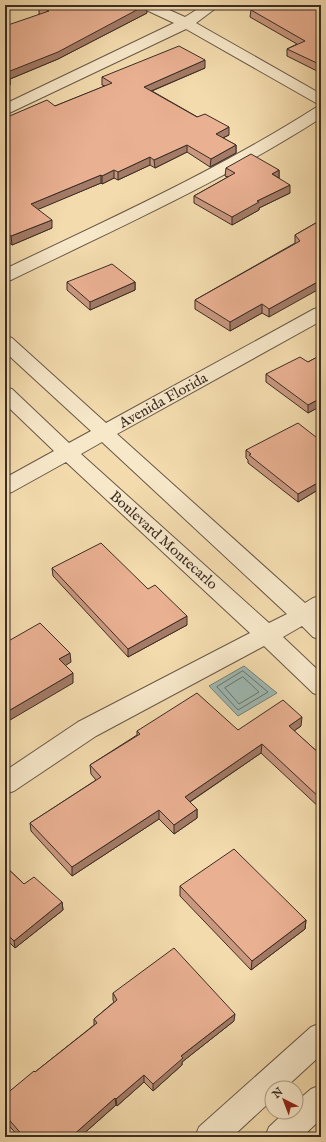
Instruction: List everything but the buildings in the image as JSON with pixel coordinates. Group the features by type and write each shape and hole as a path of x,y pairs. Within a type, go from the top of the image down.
{"street":[{"path":"147,5 186,22 321,100"},
{"path":"5,110 186,22 213,5"},
{"path":"5,276 207,178 277,139 321,111"},
{"name":"Avenida Florida","path":"5,487 321,313"},
{"path":"5,342 104,433 315,616 266,635 87,729 5,784"},
{"name":"Boulevard Montecarlo","path":"5,393 68,453 219,590 321,687"},
{"path":"210,1137 321,1036"},
{"path":"280,1137 321,1099"}],"water":[{"path":"244,666 277,693 238,716 209,686"}]}
